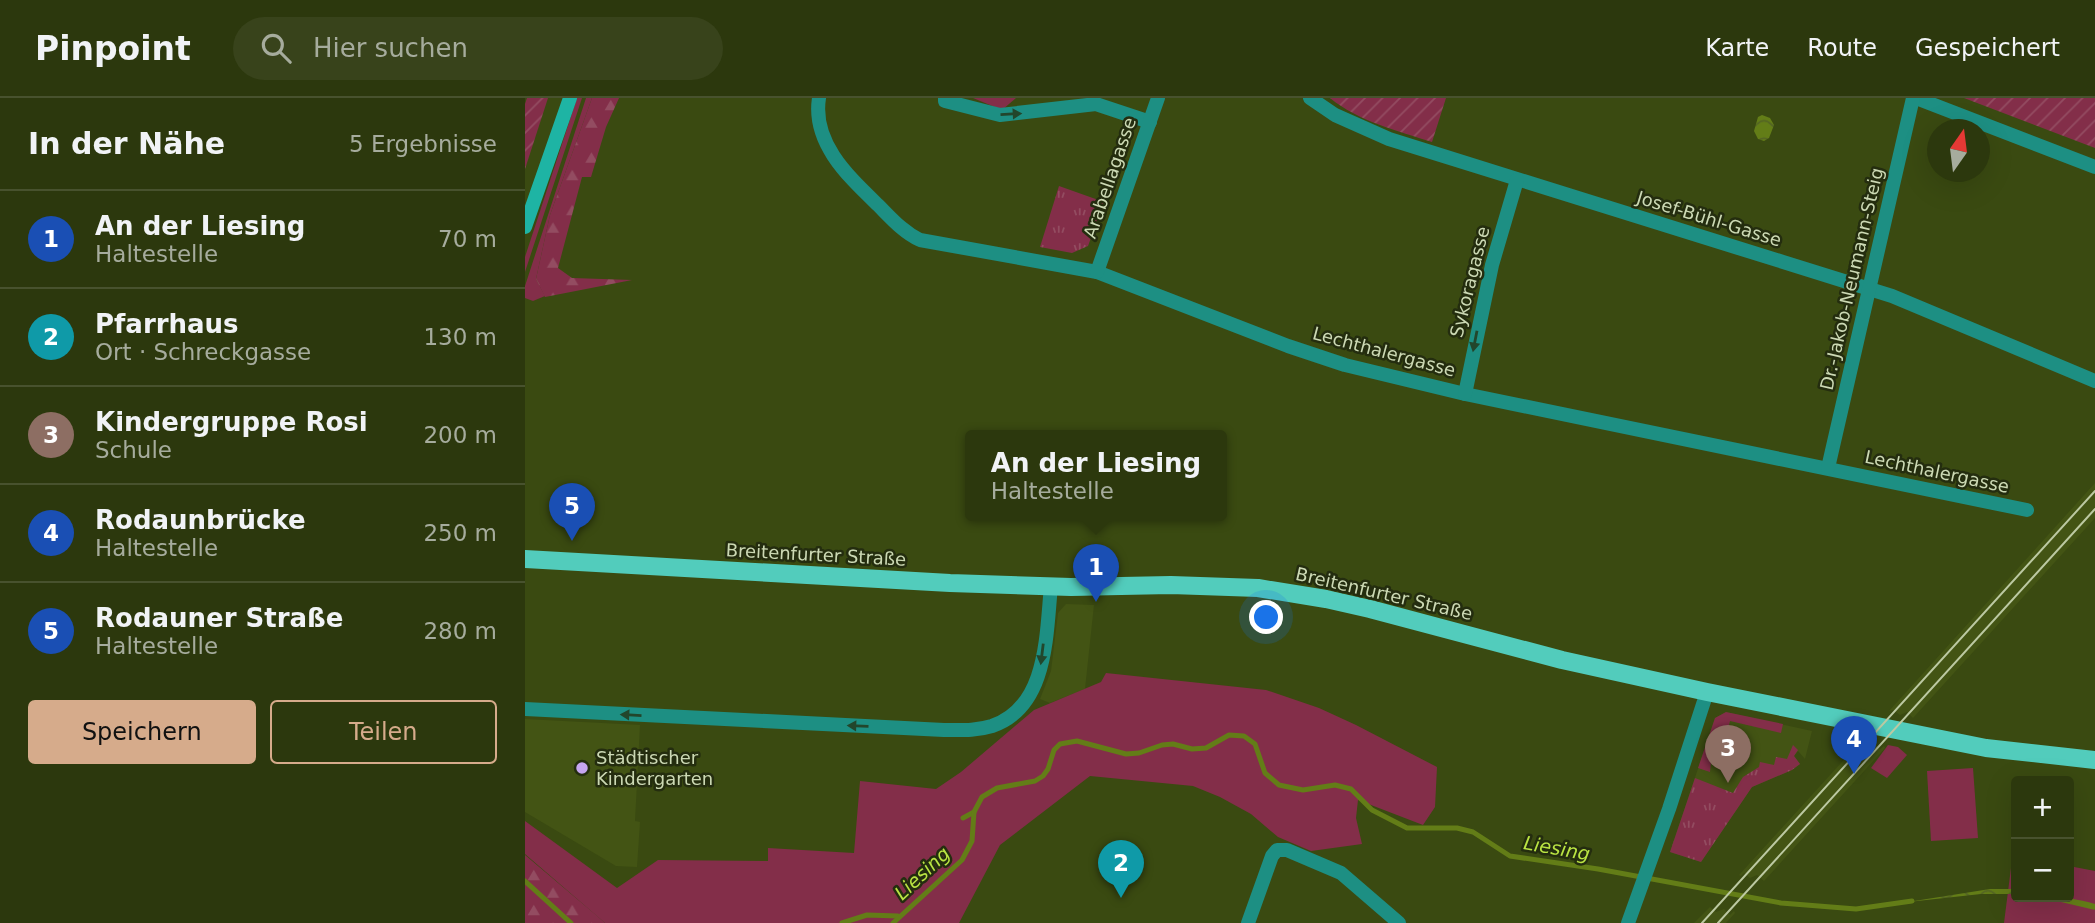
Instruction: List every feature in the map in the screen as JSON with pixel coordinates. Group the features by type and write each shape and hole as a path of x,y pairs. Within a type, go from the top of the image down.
{"main road":[{"path":"525,227 570,98"},
{"name":"Breitenfurter Straße","path":"525,559 950,583 1258,588 1359,606 1562,660 1707,692 1986,748 2095,760"}],"street":[{"name":"Lechthalergasse","path":"818,98 818,119 828,146 845,173 909,234 928,242 1097,272 1288,346 1345,365 1465,394 2027,510"},
{"name":"Arabellagasse","path":"1097,272 1158,98"},
{"name":"Josef-Bühl-Gasse","path":"1310,98 1335,115 1389,138 1892,296 2095,381"},
{"path":"1915,98 2095,167"},
{"name":"Dr.-Jakob-Neumann-Steig","path":"1828,468 1868,288 1915,98"},
{"path":"945,99 1008,115 1096,104 1150,121"},
{"name":"Sykoragasse","path":"1465,394 1492,265 1517,180"},
{"path":"525,709 943,730 993,726 1023,704 1041,670 1051,586"},
{"path":"1627,923 1635,907 1707,692"},
{"path":"1248,923 1272,856 1277,850 1287,850 1341,873 1399,923"}],"shaded area":[{"path":"2095,483 2095,518 1913,718 1907,712 1900,715 1893,710 1889,711"},
{"path":"1066,604 1094,605 1085,689 1050,703 1040,699 1051,671 1058,613"},
{"path":"1726,712 1812,731 1805,759 1798,751 1794,756 1800,764 1752,787 1701,862 1670,852 1715,718"},
{"name":"Städtischer Kindergarten","path":"525,719 640,725 635,821 640,822 637,867 616,866 525,812"},
{"path":"1861,741 1867,747 1874,743 1880,749 1884,746 1885,748 1764,881 1757,875 1750,878 1744,873 1739,875"},
{"path":"1710,907 1716,912 1724,909 1730,915 1734,911 1735,913 1726,923 1694,923"}],"green space":[{"path":"527,98 548,98 525,169 525,104"},
{"path":"577,98 582,98 525,272 525,257"},
{"path":"586,98 592,98 550,215 536,279 545,296 533,301 525,298 525,286"},
{"path":"592,98 619,98 606,127 591,177 582,177 558,268 572,278 632,280 545,297 536,279 550,215"},
{"path":"973,98 1016,98 1002,110"},
{"path":"1330,98 1446,98 1432,142 1366,119"},
{"path":"1964,98 2095,98 2095,148"},
{"path":"1059,186 1104,202 1088,246 1072,253 1040,247"},
{"path":"1106,673 1266,690 1319,708 1437,767 1435,807 1423,825 1358,800 1356,818 1362,844 1311,851 1278,837 1251,814 1193,786 1090,776 1000,845 959,923 605,923 525,854 525,821 617,888 658,860 768,861 768,848 854,853 860,781 936,789 961,772 1034,710 1101,682"},
{"path":"1726,712 1783,724 1781,733 1730,721 1722,754 1711,762 1710,772 1698,768 1715,718"},
{"path":"1793,745 1798,750 1794,756 1800,764 1752,787 1701,862 1670,852 1695,778 1733,793 1743,777 1759,767 1760,762 1774,765 1776,757 1787,759"},
{"path":"1888,745 1898,747 1907,755 1887,778 1871,768"},
{"path":"1973,768 1978,838 1931,841 1927,771"},
{"path":"525,855 596,915 605,923 525,923"},
{"path":"2074,867 2095,871 2095,923 2004,923 2011,868 2011,902 2074,902"}],"water":[{"path":"1762,115 1770,118 1774,125 1769,138 1764,141 1758,139 1754,131 1758,117"},
{"path":"1990,889 2011,889 2011,894 1981,894 1908,902"},
{"path":"2074,899 2088,902 2095,904 2095,910 2061,902 2074,902"}],"waterway":[{"name":"Liesing","path":"893,923 962,860 972,841 974,812 982,797 997,788 1035,781 1043,776 1054,750 1060,744 1077,741 1126,754 1173,744 1192,749 1206,748 1229,735 1244,736 1255,744 1265,773 1279,785 1303,790 1335,785 1351,789 1372,810 1407,828 1457,828 1473,832 1510,856 1598,869 1781,903 1856,909 1912,901"},
{"path":"963,818 974,812"},
{"path":"525,881 571,923"},
{"path":"842,923 867,915 898,916"}],"tram line":[{"path":"1702,923 2095,491"},
{"path":"1718,923 2095,509"}],"place":[{"name":"Rodauner Straße","path":"572,541"},
{"name":"An der Liesing","path":"1096,602"},
{"name":"Städtischer Kindergarten","path":"582,768"},
{"name":"Rodaunbrücke","path":"1854,774"},
{"name":"Kindergruppe Rosi","path":"1728,783"},
{"name":"Pfarrhaus","path":"1121,898"}]}
